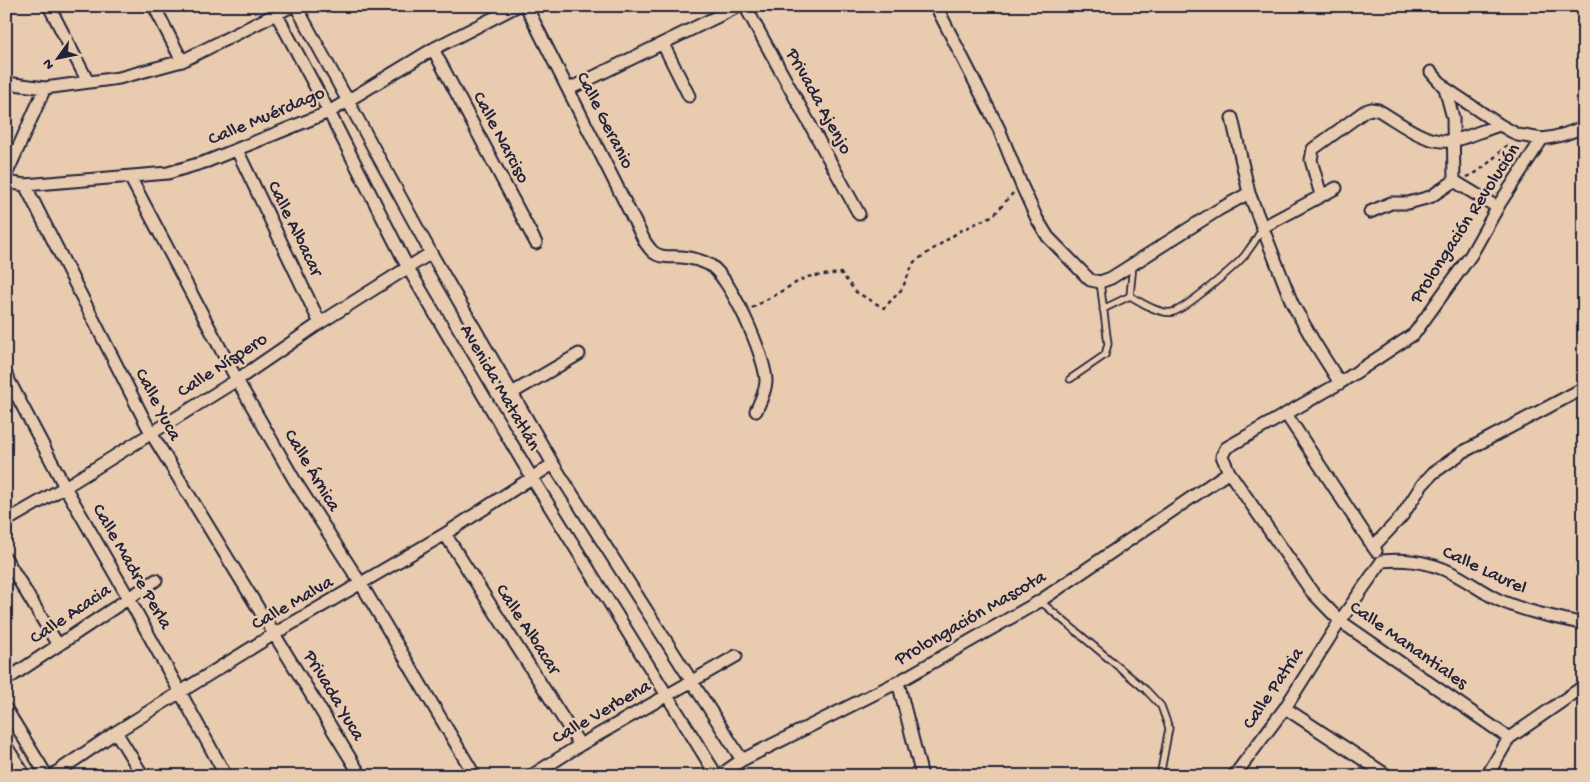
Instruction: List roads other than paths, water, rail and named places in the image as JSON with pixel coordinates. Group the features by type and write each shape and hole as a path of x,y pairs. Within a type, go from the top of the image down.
{"street":[{"path":"49,6 88,82"},
{"path":"154,6 182,61"},
{"path":"6,83 45,88 119,78 182,61 274,10 292,6"},
{"name":"Avenida Matatlán","path":"296,6 431,253 553,464 742,760"},
{"name":"Calle Muérdago","path":"6,182 25,185 130,177 168,173 208,161 329,112 433,49 518,6"},
{"name":"Calle Geranio","path":"526,6 652,252 664,257 681,257 710,264 720,274 744,312 764,369 766,382 763,396 756,412"},
{"path":"568,89 739,6"},
{"name":"Privada Ajenjo","path":"745,6 859,214"},
{"path":"936,6 999,129 1037,219 1048,237 1090,280 1100,282 1111,278 1218,210 1249,193"},
{"name":"Avenida Matatlán","path":"274,10 329,112 408,268 532,478 718,776"},
{"path":"663,44 689,96"},
{"name":"Calle Narciso","path":"433,49 536,242"},
{"path":"1431,72 1445,88 1500,125 1518,135 1542,139"},
{"path":"6,175 45,88"},
{"path":"1445,88 1453,118 1455,140 1454,181"},
{"path":"1321,195 1311,160 1314,149 1371,109 1378,110 1418,134 1433,140 1455,140 1500,125"},
{"path":"1232,118 1249,193 1292,303 1340,382"},
{"name":"Prolongación Revolución","path":"1229,472 1222,456 1226,448 1340,382 1414,334 1471,255 1497,207 1542,139 1561,136 1584,126"},
{"name":"Calle Albacar","path":"237,150 320,323"},
{"name":"Calle Árnica","path":"130,177 237,380 295,480 360,584 475,776"},
{"path":"1454,181 1497,207"},
{"path":"1370,212 1391,203 1408,203 1430,197 1454,181"},
{"name":"Calle Yuca","path":"25,185 150,433 274,634"},
{"path":"1263,227 1336,188"},
{"name":"Calle Níspero","path":"6,521 65,488 237,380 320,323 431,253"},
{"path":"512,393 578,354"},
{"name":"Calle Madre Perla","path":"6,375 65,488 128,597 226,776"},
{"path":"1373,547 1402,516 1422,485 1433,473 1463,452 1584,388"},
{"path":"1286,414 1382,561 1340,621"},
{"name":"Calle Malva","path":"51,776 116,732 274,634 446,534 553,464"},
{"name":"Prolongación Mascota","path":"718,776 742,760 898,682 1040,601 1229,472"},
{"name":"Calle Manantiales","path":"1229,472 1312,592 1340,621 1509,738"},
{"name":"Calle Albacar","path":"446,534 580,745"},
{"path":"6,559 58,645"},
{"name":"Calle Laurel","path":"1382,561 1413,560 1434,565 1454,574 1498,600 1522,609 1584,624"},
{"name":"Calle Acacia","path":"6,680 156,580"},
{"name":"Calle Patria","path":"1234,776 1285,708 1340,621"},
{"name":"Privada Yuca","path":"274,634 361,776"},
{"name":"Calle Verbena","path":"531,776 580,745 736,656"},
{"path":"898,682 922,776"},
{"path":"1487,776 1509,738 1584,686"},
{"path":"1285,708 1388,776"},
{"path":"6,709 47,776"},
{"path":"116,732 143,776"},
{"path":"6,746 25,776"}],"lane":[{"path":"1130,296 1156,310 1172,313 1185,307 1243,257 1254,244 1263,227"},
{"path":"1130,296 1132,264"},
{"path":"1070,379 1105,355 1108,344 1100,282"},
{"path":"1103,309 1130,296"},
{"path":"1040,601 1146,690 1161,706 1169,728 1160,776"}]}
